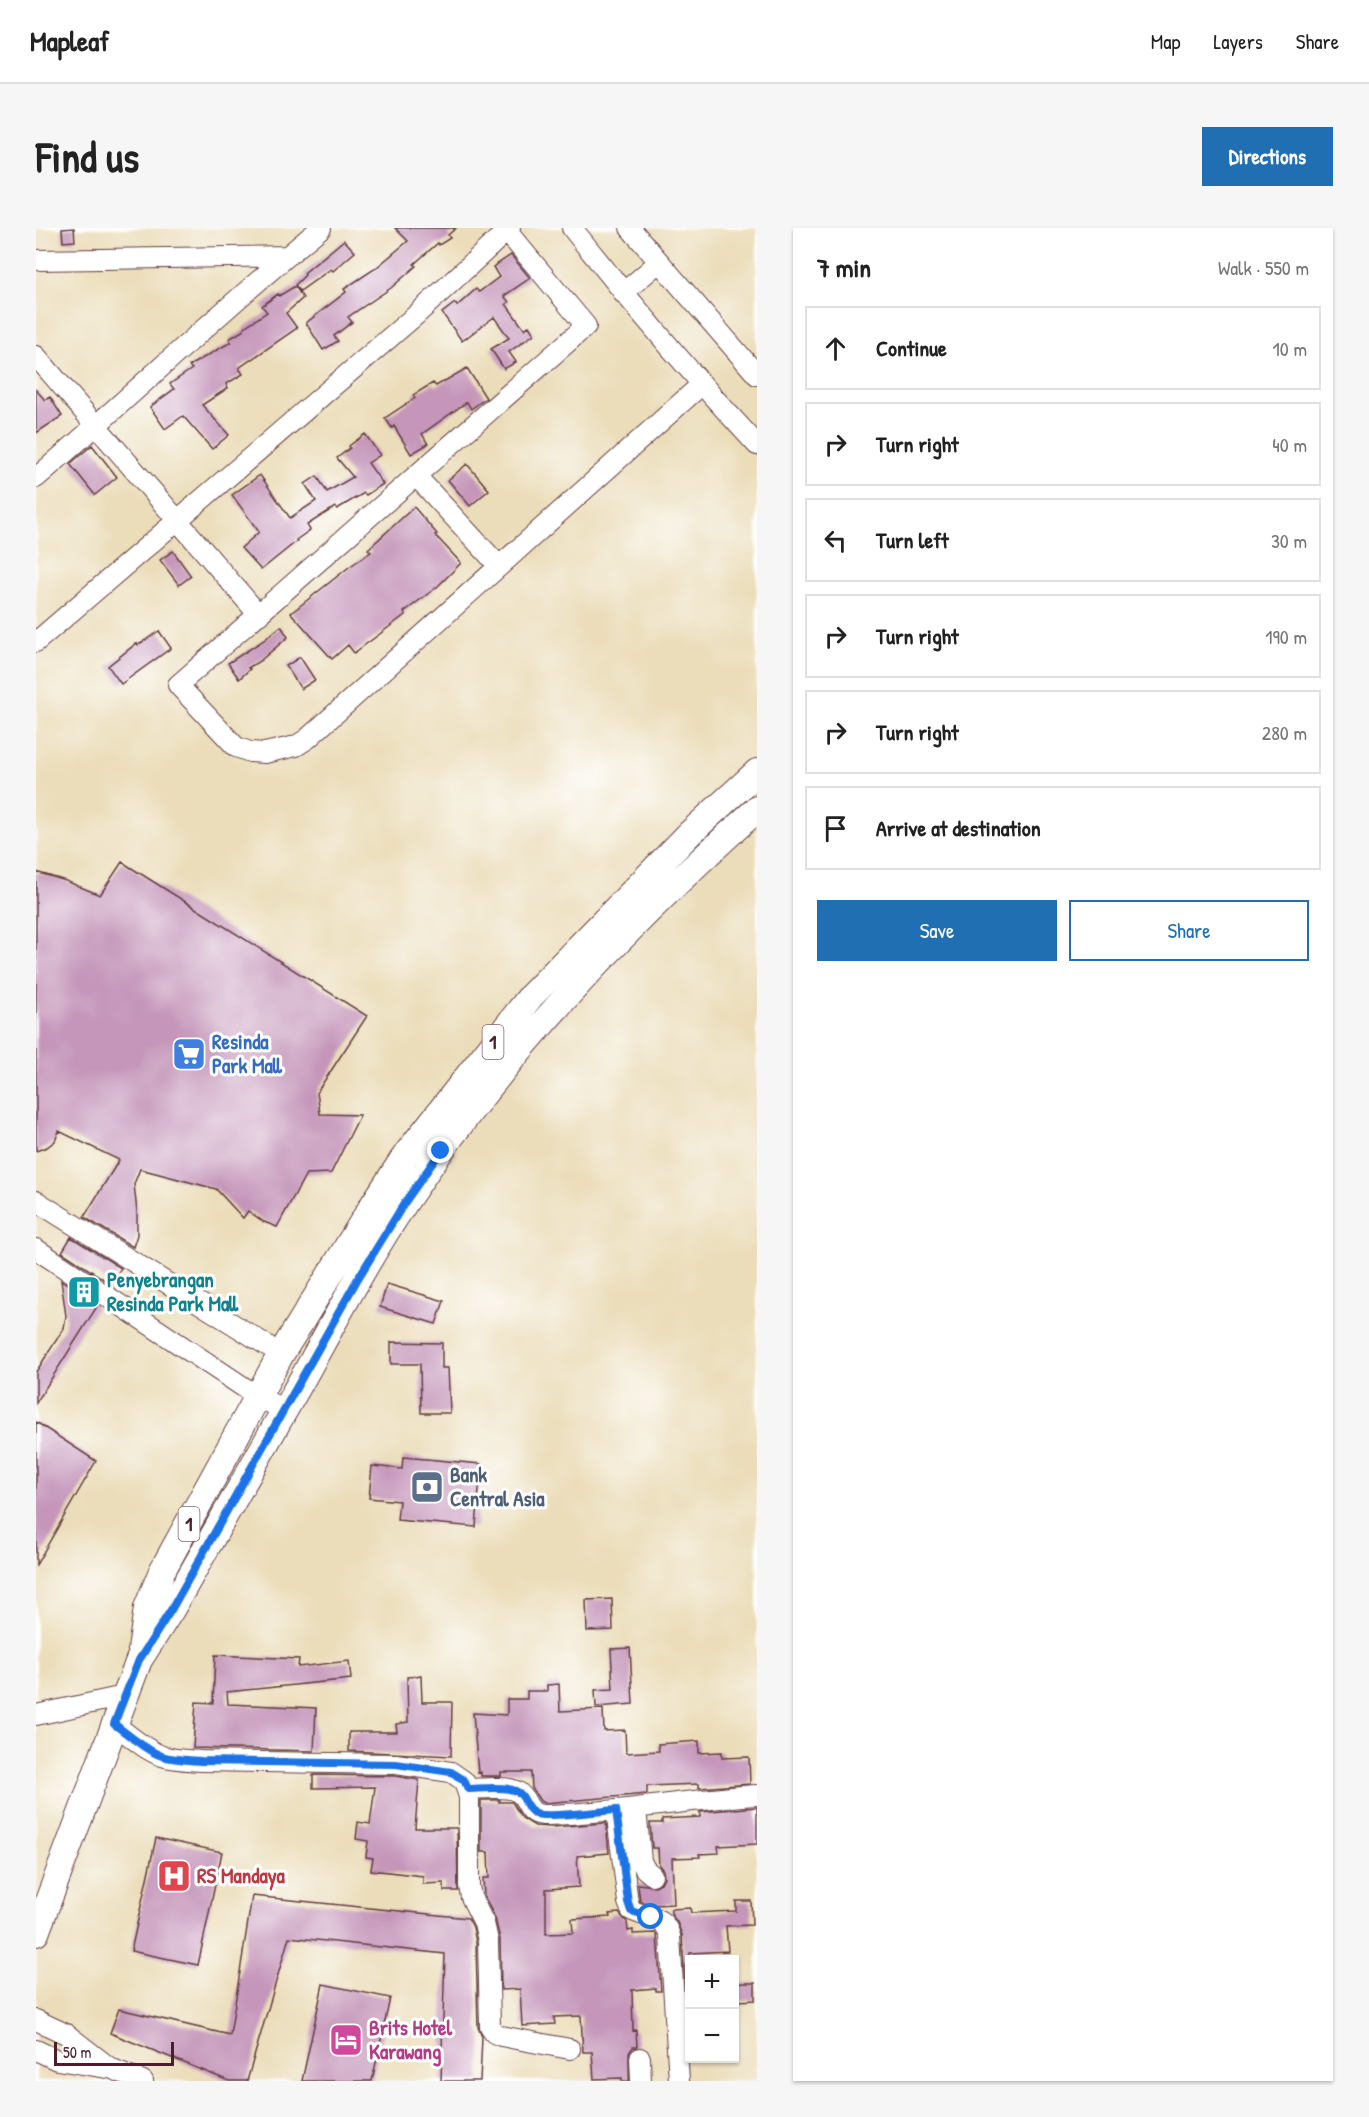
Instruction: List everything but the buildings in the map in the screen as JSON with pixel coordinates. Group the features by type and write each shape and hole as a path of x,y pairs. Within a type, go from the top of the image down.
{"main road":[{"name":"1","path":"139,1660 147,1608 162,1572 257,1396 370,1208 405,1156 531,996 690,833 757,772"},
{"name":"1","path":"36,1933 139,1660 171,1610 363,1270 405,1202 447,1142 516,1054 650,909 757,809"}],"street":[{"path":"36,478 321,228"},
{"path":"572,228 623,293 701,385 757,446"},
{"path":"630,228 757,375"},
{"path":"36,642 416,315 507,229 586,326 178,686 236,747 250,752 265,753 296,746 307,739 701,385"},
{"path":"36,261 287,256"},
{"path":"623,293 659,262"},
{"path":"36,356 259,615"},
{"path":"416,476 499,566"},
{"path":"36,1202 268,1346"},
{"path":"36,1250 257,1396 284,1410"},
{"path":"36,1715 124,1696"},
{"path":"114,1724 161,1756 201,1761 396,1764 451,1772 464,1780 468,1789 469,1886 471,1897 487,1930 490,2027 494,2033 501,2036 570,2049"},
{"path":"468,1789 517,1791 528,1808 540,1815 616,1810 699,1799 757,1795"},
{"path":"636,1808 641,1861 652,1875"},
{"path":"616,1810 631,1911 662,1921 668,1927 679,2081"},
{"path":"36,2020 66,2034 110,2068"},
{"path":"36,2050 57,2060 110,2068 143,2081"},
{"path":"640,2058 641,2081"}],"place":[{"name":"Resinda Park Mall","path":"189,1054"},
{"name":"Penyebrangan Resinda Park Mall","path":"84,1292"},
{"name":"Bank Central Asia","path":"427,1487"},
{"name":"RS Mandaya","path":"174,1876"},
{"name":"Brits Hotel Karawang","path":"346,2040"}],"route":[{"path":"441,1151 405,1202 357,1280 171,1610 139,1660 114,1724 161,1756 201,1761 396,1764 451,1772 464,1780 468,1789 517,1791 528,1808 540,1815 616,1810 628,1902 631,1911 651,1917"}]}
